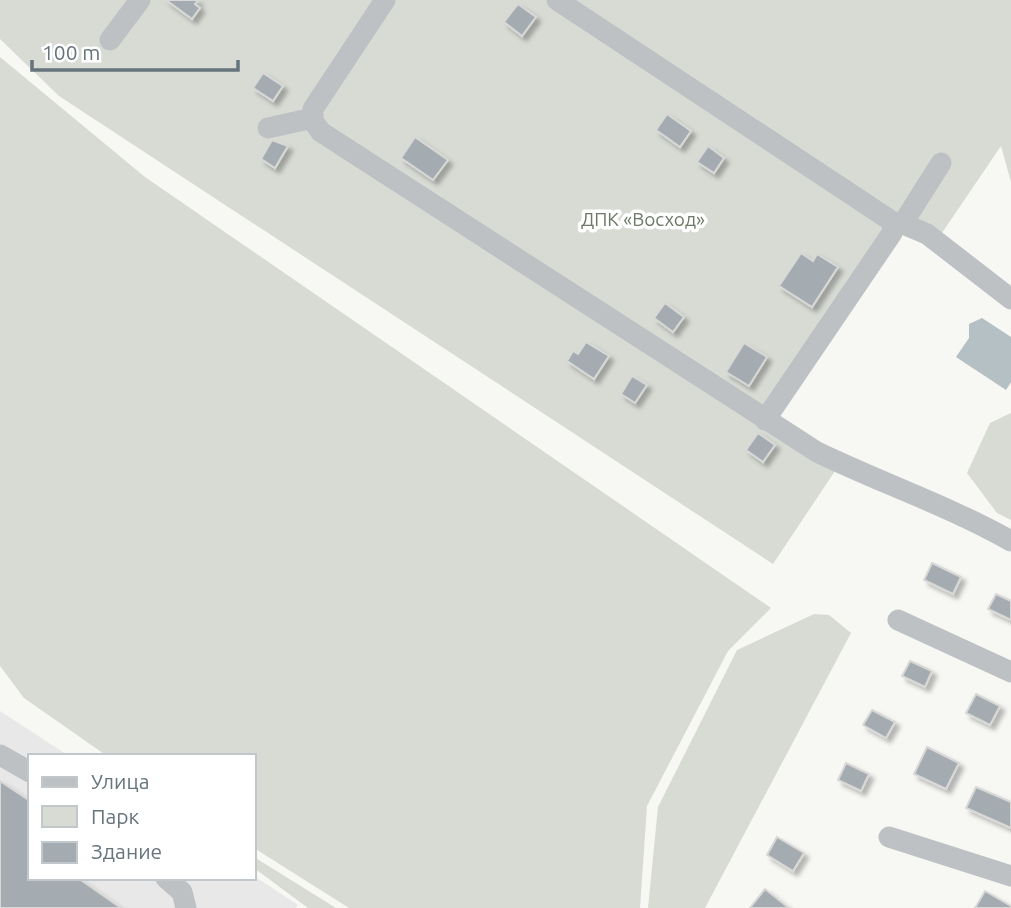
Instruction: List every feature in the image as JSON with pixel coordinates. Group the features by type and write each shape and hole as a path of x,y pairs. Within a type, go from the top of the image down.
{"street":[{"path":"110,40 140,0"},
{"path":"385,0 313,109 313,118 321,132 817,452 970,518 1011,541"},
{"path":"557,0 888,215 897,225 927,233 1011,299"},
{"path":"268,128 313,118"},
{"path":"765,420 942,163"},
{"path":"898,620 1011,672"},
{"path":"4,752 28,770"},
{"path":"889,837 1011,876"},
{"path":"168,880 182,892 186,908"}],"shaded area":[{"path":"982,318 1011,337 1011,382 1006,390 956,357 969,338 969,324"},
{"path":"0,711 66,754 28,754 28,880 256,880 256,877 298,905 295,908 0,908"}],"green space":[{"name":"ДПК «Восход»","path":"0,0 1011,0 1011,182 1001,146 931,249 900,228 774,412 843,459 773,564 59,96 0,39"},
{"path":"0,57 145,177 771,608 728,651 647,806 640,908 349,908 256,849 256,754 104,754 24,698 0,666"},
{"path":"1011,413 1011,520 997,513 967,473 990,423"},
{"path":"814,614 829,615 851,633 705,908 648,908 658,807 737,650"},
{"path":"256,858 336,908 308,908 256,869"}],"building":[{"path":"166,0 198,0 195,4 200,8 192,19"},
{"path":"518,4 536,17 522,36 504,22"},
{"path":"263,73 283,86 273,101 253,88"},
{"path":"667,114 691,131 680,147 656,130"},
{"path":"415,137 448,160 433,180 401,158"},
{"path":"272,140 288,146 275,168 261,159"},
{"path":"708,146 724,158 714,173 697,162"},
{"path":"801,253 813,261 817,254 838,267 812,307 779,286"},
{"path":"665,303 684,317 673,332 654,318"},
{"path":"586,342 609,356 594,379 567,361 573,351 578,354"},
{"path":"744,343 767,357 749,386 726,372"},
{"path":"632,376 647,385 635,403 621,394"},
{"path":"758,433 775,445 763,462 746,450"},
{"path":"932,563 961,577 953,594 924,580"},
{"path":"996,594 1011,601 1011,620 988,609"},
{"path":"910,661 932,671 925,687 902,676"},
{"path":"976,694 1000,706 990,725 966,713"},
{"path":"872,710 895,722 886,738 863,725"},
{"path":"927,747 959,763 946,789 914,774"},
{"path":"846,763 869,774 861,791 838,780"},
{"path":"0,781 28,800 28,880 81,880 121,908 0,908"},
{"path":"976,787 1011,802 1011,828 966,808"},
{"path":"777,837 804,853 793,871 767,855"},
{"path":"765,889 789,908 750,908"},
{"path":"985,891 1011,906 1011,908 975,908"}]}
